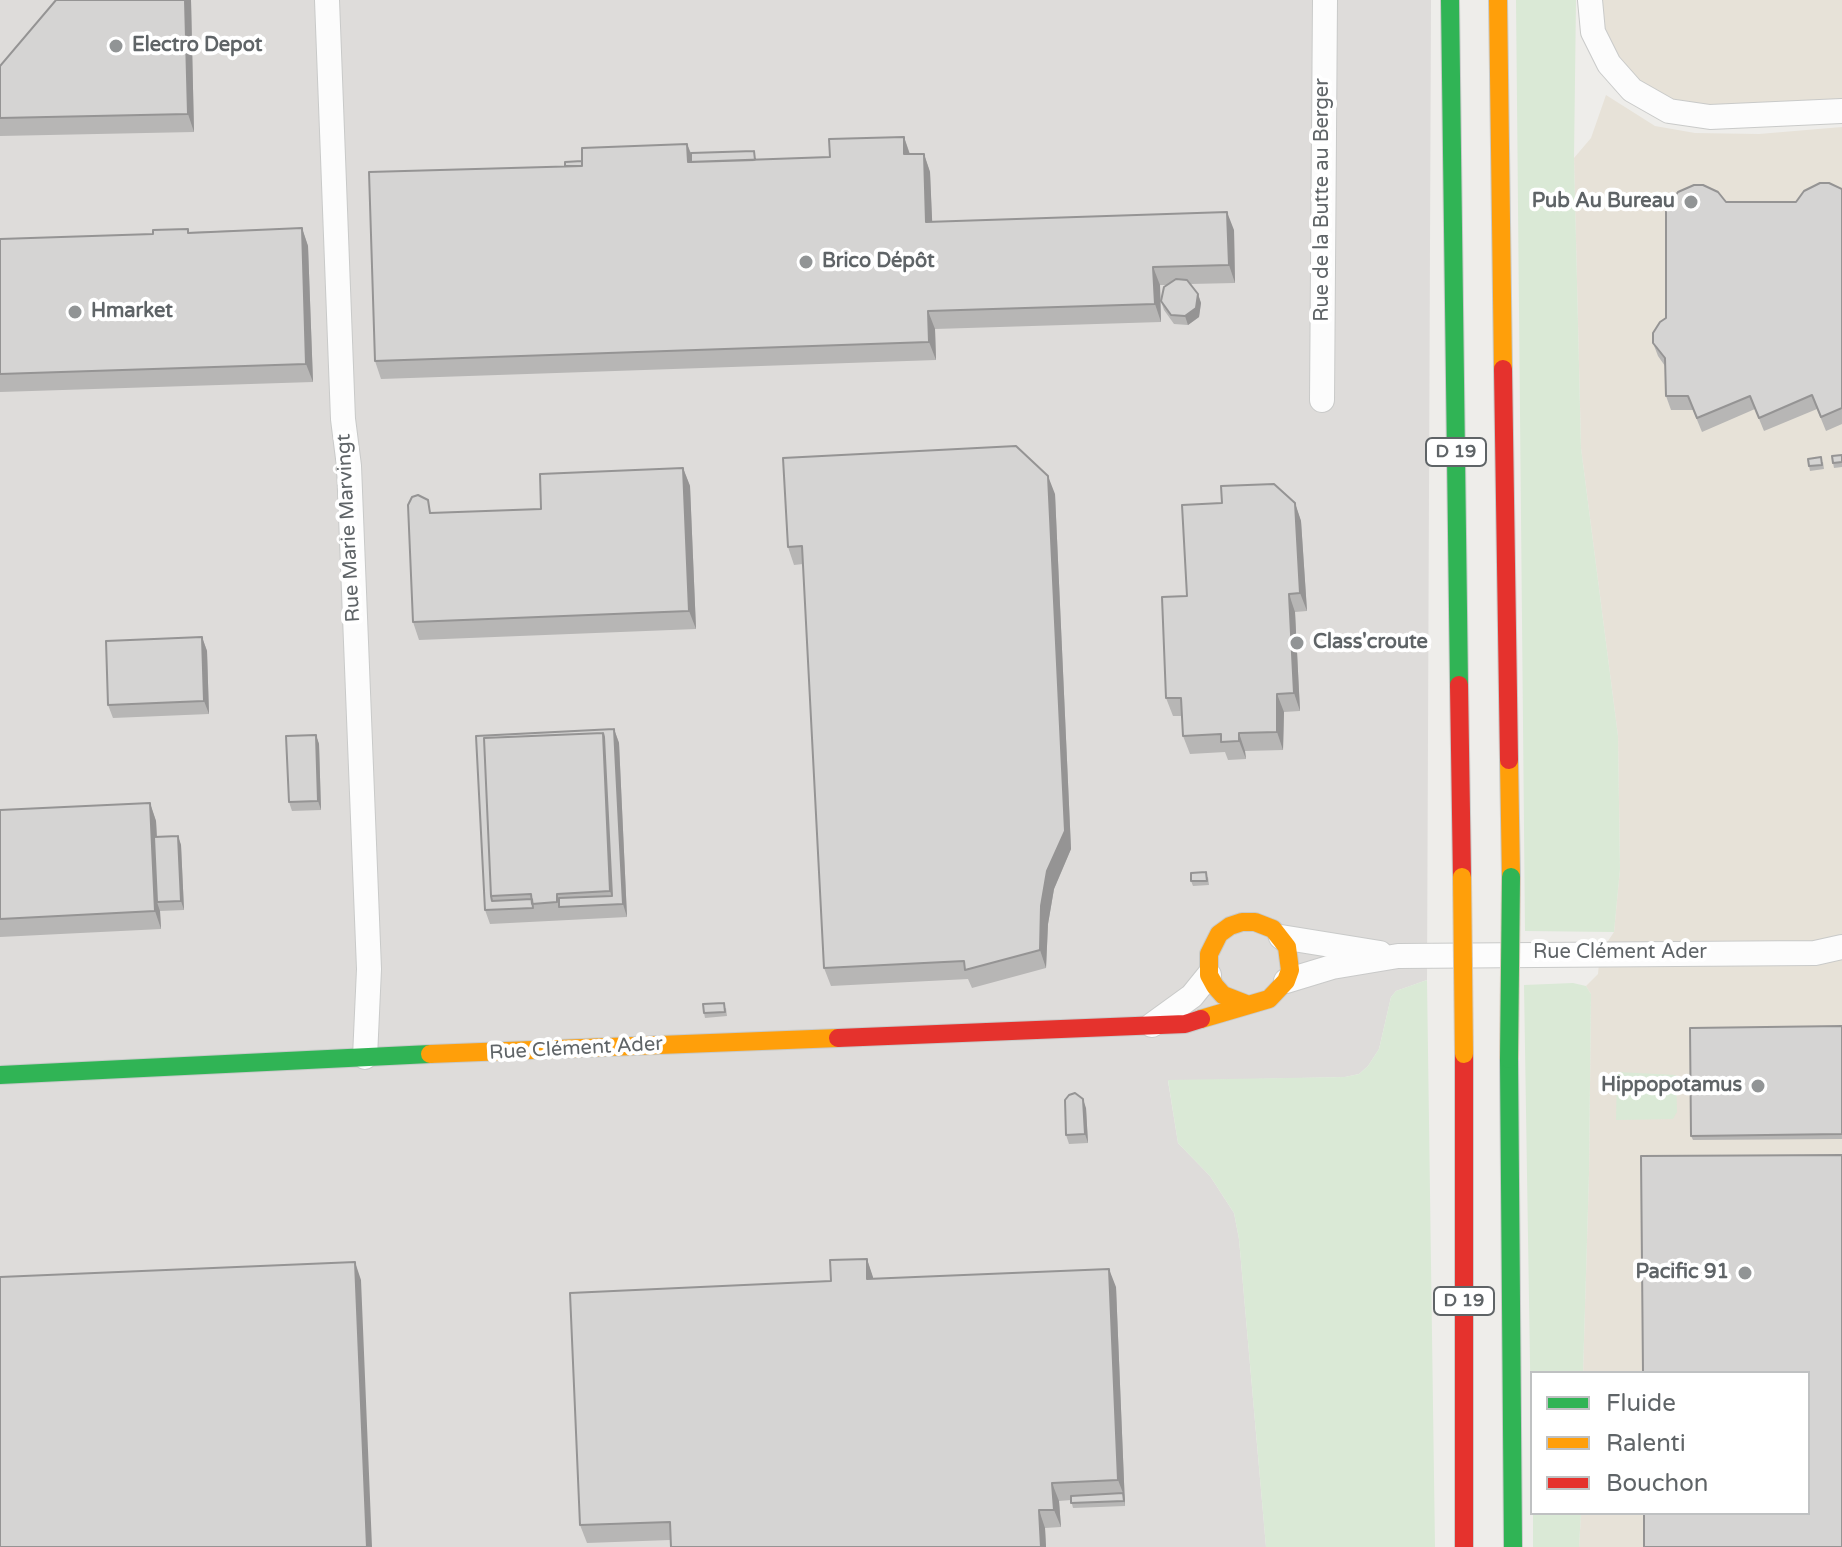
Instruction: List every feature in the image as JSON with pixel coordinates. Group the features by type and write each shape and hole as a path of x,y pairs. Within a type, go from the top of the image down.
{"main road":[{"name":"D 19","path":"1450,0 1464,1054 1464,1547"},
{"name":"D 19","path":"1498,0 1511,877 1509,1059 1513,1547"},
{"name":"Rue Clément Ader","path":"1209,975 1212,945 1230,926 1255,922 1273,929 1281,937"},
{"path":"1281,937 1290,958 1286,981"},
{"path":"1209,975 1223,995 1246,1004"},
{"name":"Rue Clément Ader","path":"0,1075 1152,1025 1206,1020 1246,1004 1269,999 1286,981"}],"street":[{"name":"Rue Marie Marvingt","path":"327,0 369,969 365,1057"},
{"name":"Rue de la Butte au Berger","path":"1322,400 1325,0"},
{"path":"1590,0 1593,32 1609,64 1632,90 1669,111 1710,117 1842,111"},
{"name":"Rue Clément Ader","path":"1281,937 1398,956"},
{"name":"Rue Clément Ader","path":"1286,981 1332,967 1398,956 1815,953 1842,947"},
{"name":"Rue Clément Ader","path":"1152,1025 1192,996 1209,975"}],"shaded area":[{"path":"0,0 1431,0 1427,980 1396,991 1391,997 1379,1049 1359,1074 1345,1077 1168,1081 1178,1143 1210,1176 1234,1213 1239,1239 1266,1547 0,1547"},
{"path":"1590,0 1842,0 1842,111 1710,117 1632,90"},
{"path":"1606,95 1655,126 1695,133 1759,134 1842,127 1842,1547 1579,1547 1581,1515 1810,1515 1810,1371 1583,1371 1591,994 1586,986 1598,974 1600,953 1614,932 1620,869 1618,736 1581,448 1574,158 1591,138"}],"green space":[{"path":"1516,0 1576,0 1574,158 1581,448 1618,736 1620,869 1614,932 1525,931"},
{"path":"1427,980 1435,1547 1266,1547 1239,1239 1234,1213 1210,1176 1178,1143 1168,1080 1345,1077 1359,1074 1379,1049 1391,997 1396,991"},
{"path":"1573,983 1586,986 1591,994 1583,1371 1530,1371 1524,985"},
{"path":"1617,1072 1676,1075 1677,1112 1673,1119 1616,1120"},
{"path":"1533,1515 1581,1515 1579,1547 1533,1547"}],"building":[{"name":"Electro Depot","path":"56,0 185,0 188,114 0,118 0,66"},
{"name":"Brico Dépôt","path":"904,137 904,154 924,154 926,222 1227,212 1229,265 1153,267 1155,304 928,311 929,342 375,361 369,172 582,166 582,148 687,144 688,162 830,157 829,139"},
{"path":"754,151 755,160 691,162 691,153"},
{"path":"582,161 582,166 565,166 565,162"},
{"path":"1820,183 1842,189 1842,408 1821,417 1812,395 1759,418 1750,396 1697,418 1688,396 1666,396 1665,358 1653,343 1653,333 1666,318 1666,203 1670,203 1678,192 1694,185 1703,185 1718,192 1726,202 1796,202 1804,191"},
{"path":"302,228 306,364 0,374 0,239 153,234 153,230 188,229 188,233"},
{"path":"1176,279 1187,280 1198,294 1196,308 1185,316 1171,315 1161,301 1164,287"},
{"path":"1016,446 1048,476 1065,831 1047,871 1041,906 1040,950 965,970 964,961 824,968 802,546 788,547 783,458"},
{"path":"1842,455 1842,462 1833,463 1832,456"},
{"path":"1821,457 1822,465 1809,466 1808,459"},
{"path":"683,468 689,611 413,622 408,505 412,497 418,495 428,500 430,513 541,509 540,474"},
{"path":"1274,484 1295,503 1300,593 1289,594 1294,693 1277,694 1277,732 1239,733 1239,741 1221,742 1221,734 1183,736 1181,698 1166,698 1162,597 1187,596 1182,505 1222,503 1221,486"},
{"path":"202,637 204,701 108,705 106,641"},
{"path":"614,729 623,904 559,907 559,898 612,896 603,733 484,738 492,901 532,899 533,908 485,910 476,736"},
{"path":"603,733 610,891 557,894 557,902 532,904 531,894 491,896 484,738"},
{"path":"316,735 318,801 289,802 286,736"},
{"path":"150,803 155,911 0,919 0,810"},
{"path":"178,836 181,901 157,902 154,837"},
{"path":"1206,872 1207,881 1191,881 1191,873"},
{"path":"724,1003 725,1012 704,1013 703,1004"},
{"path":"1842,1026 1842,1134 1691,1136 1690,1028"},
{"path":"1075,1093 1083,1099 1085,1134 1066,1135 1065,1100"},
{"name":"Pacific 91","path":"1842,1155 1842,1547 1644,1547 1644,1515 1810,1515 1810,1371 1643,1371 1641,1156"},
{"path":"867,1259 867,1279 1109,1269 1118,1480 1052,1483 1054,1510 1039,1510 1041,1547 671,1547 670,1522 580,1525 570,1293 831,1281 830,1260"},
{"path":"355,1262 367,1547 0,1547 0,1277"},
{"path":"1123,1493 1124,1501 1071,1503 1071,1496"}],"traffic: fast":[{"path":"1450,0 1459,685"},
{"path":"1509,1059 1511,877"},
{"path":"0,1075 430,1054"},
{"path":"1509,1059 1513,1547"}],"traffic: slow":[{"path":"1498,0 1503,369"},
{"path":"1509,760 1511,877"},
{"path":"1462,877 1464,1054"},
{"path":"1201,1019 1269,999 1286,981 1290,970 1287,947 1273,929 1255,922 1230,926 1219,934 1209,954 1209,975 1215,986 1223,995 1246,1004"},
{"path":"430,1054 838,1038"}],"traffic: jam":[{"path":"1503,369 1509,760"},
{"path":"1459,685 1462,877"},
{"path":"838,1038 1185,1024 1201,1019"},
{"path":"1464,1054 1464,1547"}],"place":[{"name":"Electro Depot","path":"116,46"},
{"name":"Pub Au Bureau","path":"1691,202"},
{"name":"Brico Dépôt","path":"806,262"},
{"name":"Hmarket","path":"75,312"},
{"name":"Class'croute","path":"1297,643"},
{"name":"Hippopotamus","path":"1758,1086"},
{"name":"Pacific 91","path":"1745,1273"}]}
